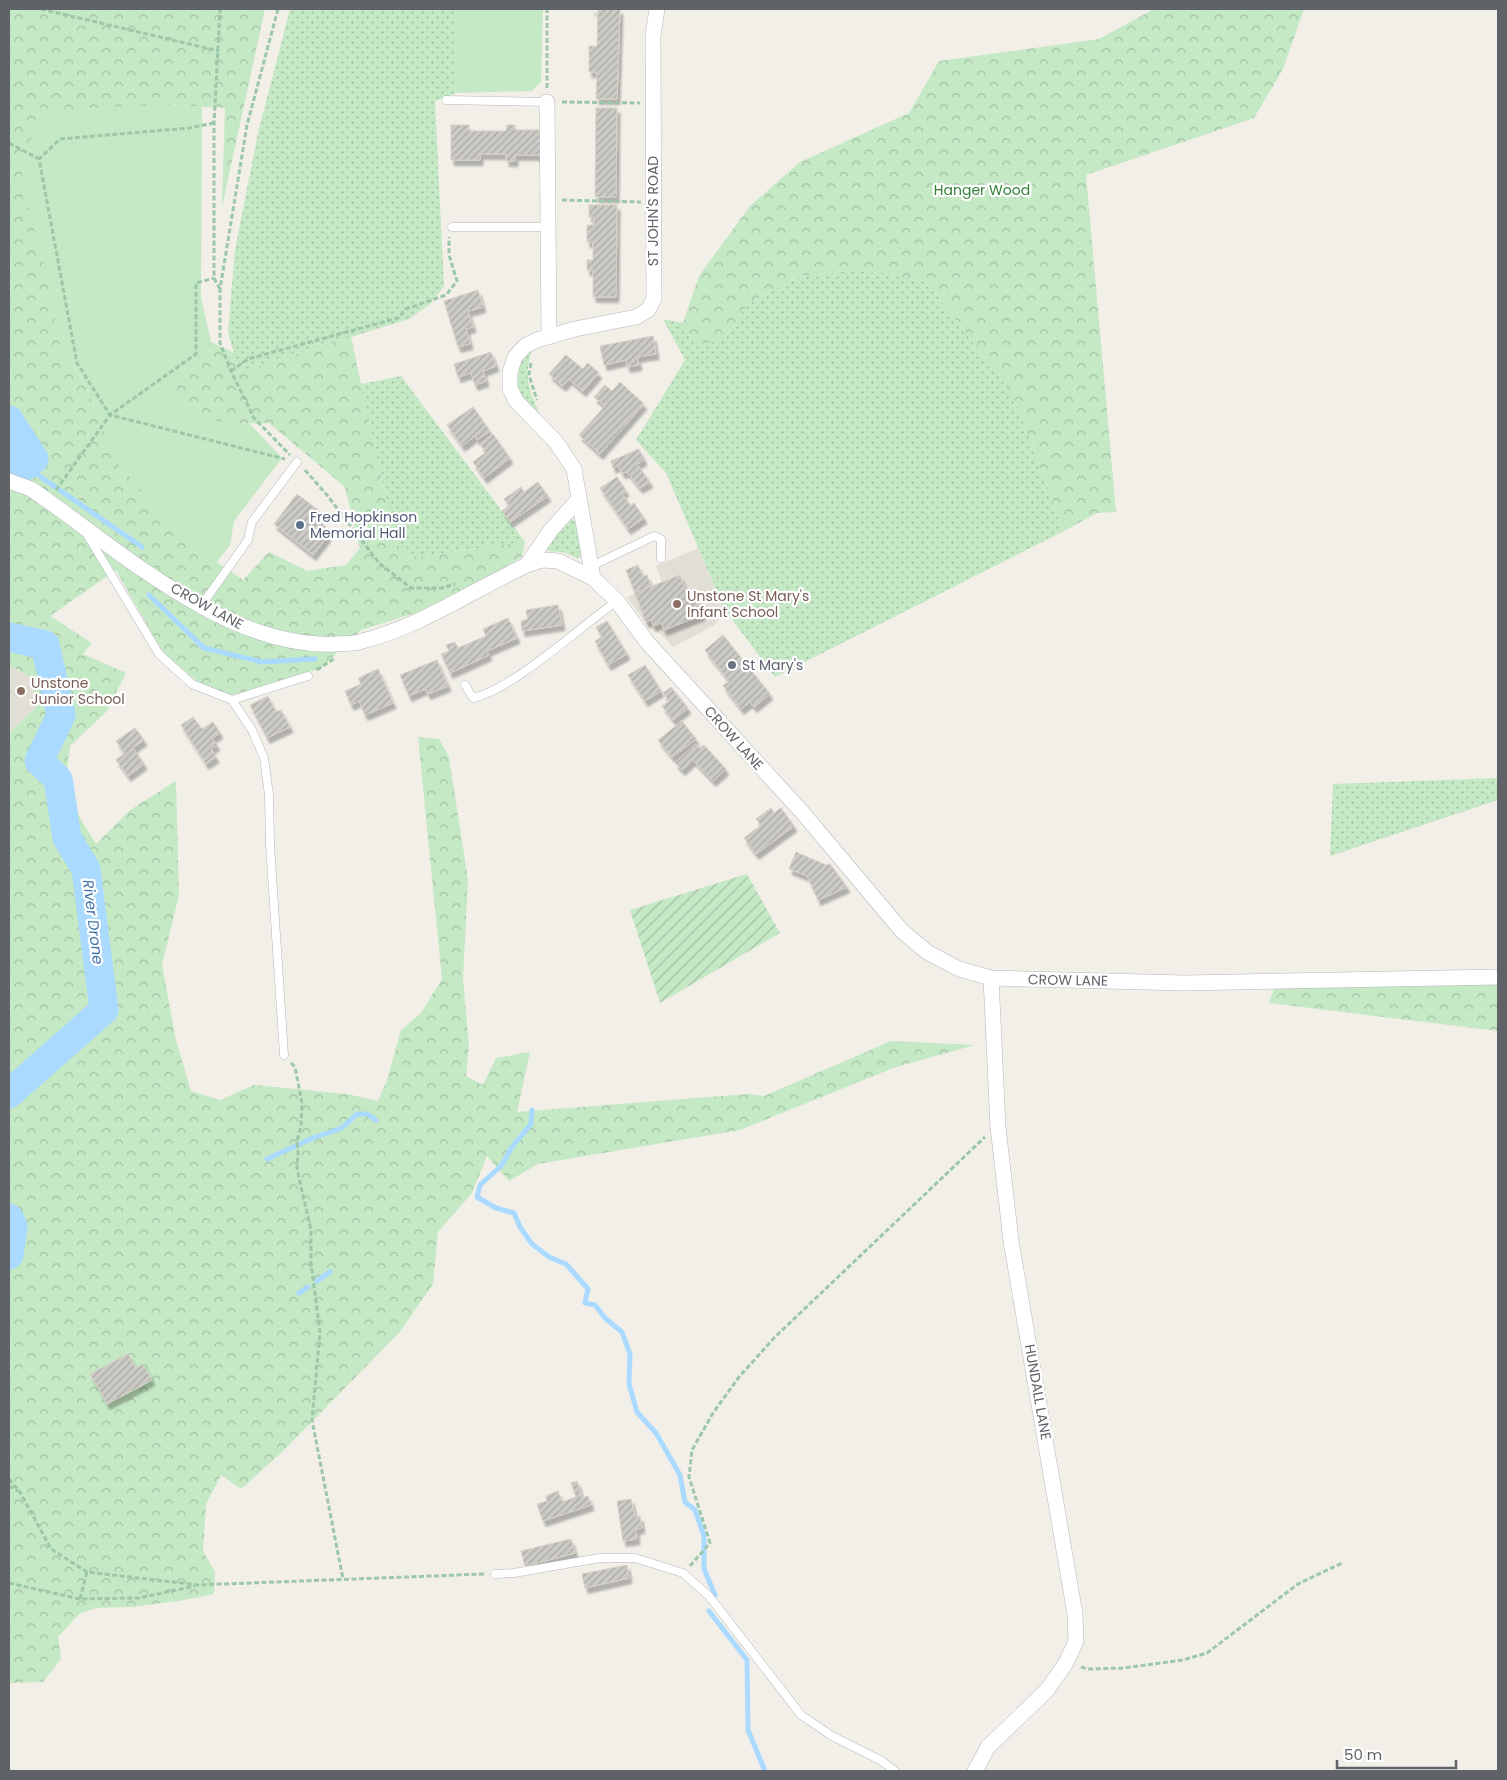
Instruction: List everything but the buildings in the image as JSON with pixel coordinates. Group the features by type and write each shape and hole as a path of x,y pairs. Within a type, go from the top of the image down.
{"street":[{"name":"ST JOHN'S ROAD","path":"593,572 574,469 556,442 526,414 516,401 510,388 510,372 515,357 525,346 549,336 636,317 648,310 654,299 653,104 654,35 657,9"},
{"path":"547,102 546,227 549,336"},
{"name":"CROW LANE","path":"9,480 31,489 48,500 82,526 202,606 243,628 287,640 322,644 358,642 429,617 528,565 542,560 558,561 593,572 617,601 646,642 802,812 902,931 935,956 958,969 991,978 1185,983 1498,977"},
{"path":"528,565 551,530 579,499"},
{"name":"HUNDALL LANE","path":"975,1771 988,1747 1047,1690 1066,1663 1076,1641 1075,1614 1011,1241 998,1128 991,978"}],"lane":[{"path":"446,100 547,102"},
{"path":"452,227 546,227"},
{"path":"202,606 248,540 252,522 297,462"},
{"path":"82,526 159,654 192,684 232,700 252,730 264,758 268,795 284,1055"},
{"path":"593,572 654,536 661,539 661,558"},
{"path":"465,685 473,698 484,696 535,663 617,601"},
{"path":"232,700 308,676"},
{"path":"495,1574 514,1573 600,1558 635,1558 683,1573 709,1596 801,1715 832,1736 880,1760 895,1771"}],"path":[{"path":"41,9 219,51"},
{"path":"220,9 214,123 214,278 220,289"},
{"path":"278,9 247,125 220,289 220,343 231,371 254,418 327,495 379,563 411,588 442,588 461,582"},
{"path":"548,9 547,102 653,104"},
{"path":"39,159 60,139 189,128 214,123"},
{"path":"9,143 39,159"},
{"path":"39,159 77,363 110,416 297,462"},
{"path":"546,200 653,202"},
{"path":"231,371 248,359 398,318 406,309 446,296 457,281 448,255 449,234 452,227"},
{"path":"48,500 110,416 196,354 196,283 214,278"},
{"path":"532,357 529,375 541,408"},
{"path":"284,1055 295,1067 302,1103 301,1126 297,1141 297,1169 311,1230 311,1263 320,1332 312,1420 344,1578"},
{"path":"683,1573 710,1543 689,1477 692,1450 713,1413 738,1377 775,1337 986,1136 998,1128"},
{"path":"9,1479 20,1492 51,1549 87,1572 198,1585 344,1578 375,1580 495,1574"},
{"path":"9,1486 20,1492"},
{"path":"1066,1663 1088,1669 1123,1668 1183,1660 1207,1653 1298,1584 1342,1563"},
{"path":"80,1599 87,1572"},
{"path":"9,1583 80,1599 139,1598 198,1585"}],"shaded area":[{"name":"Unstone St Mary's Infant School","path":"698,548 725,610 722,617 713,626 673,647 661,634 650,629 627,597 662,582 656,566"},
{"name":"Unstone Junior School","path":"9,665 30,677 37,706 9,733"}],"green space":[{"path":"9,9 265,9 222,207 225,108 164,105 49,284 61,349 86,386 116,462 192,545 243,580 269,552 307,571 346,565 360,548 345,487 269,423 233,424 194,417 176,390 185,368 211,342 234,353 239,372 351,337 397,550 417,557 525,542 522,557 428,609 361,630 321,668 223,698 199,683 163,653 116,570 50,616 92,643 83,654 126,673 106,712 70,746 67,769 77,813 96,844 130,810 176,781 179,895 162,965 176,1040 191,1091 220,1100 254,1085 347,1094 378,1101 387,1080 401,1030 421,1013 442,979 418,737 439,739 449,757 468,880 463,978 469,1046 466,1076 483,1085 496,1058 530,1052 517,1112 748,1094 764,1096 891,1041 975,1045 896,1067 740,1130 538,1164 509,1181 487,1156 472,1193 438,1232 433,1284 399,1333 281,1453 241,1489 221,1475 206,1504 203,1551 215,1572 214,1594 132,1607 96,1608 79,1614 58,1637 61,1659 43,1682 9,1683 9,733 37,706 30,677 9,665 9,472 27,471 37,460 9,413"},
{"path":"290,9 457,9 456,93 435,101 444,287 430,304 409,319 239,372 228,332 235,250 258,133"},
{"path":"457,9 543,9 541,82 532,91 456,93"},
{"name":"Hanger Wood","path":"1154,9 1304,9 1283,69 1254,118 1086,175 1116,512 1097,513 1064,531 1012,393 926,281 858,270 800,276 747,304 724,340 695,345 683,323 699,276 750,206 800,162 909,113 939,61 1099,39"},
{"path":"165,105 202,107 201,298 211,342 185,368 176,390 194,417 233,424 250,424 282,458 234,521 230,545 217,562 191,545 116,462 86,386 61,349 49,284 24,191 20,154 47,116 88,108"},
{"path":"858,270 926,281 1012,393 1064,531 775,677 725,610 666,473 636,440 685,360 663,319 683,323 695,345 724,340 747,304 800,276"},
{"path":"532,350 528,370 529,387 543,421 522,398 515,384 522,361"},
{"path":"401,376 525,542 417,557 397,550 361,384"},
{"path":"571,518 575,521 582,555 578,558 562,552 548,551 544,547"},
{"path":"1498,778 1498,800 1330,856 1333,784"},
{"path":"747,874 780,933 660,1003 630,910"},
{"path":"1498,985 1498,1031 1269,1003 1274,988"}],"waterway":[{"name":"River Drone","path":"9,420 34,459 25,466 9,458"},
{"path":"25,466 142,547"},
{"path":"149,595 204,648 262,662 315,659"},
{"name":"River Drone","path":"9,637 45,645 61,715 39,761 58,779 67,838 86,869 104,1010 9,1094"},
{"path":"532,1110 531,1124 512,1147 501,1166 480,1185 477,1197 496,1208 514,1213 520,1227 532,1244 549,1257 566,1264 588,1289 585,1303 595,1305 605,1318 622,1332 630,1354 629,1384 637,1412 656,1433 680,1475 685,1502 695,1510 704,1536 704,1569 715,1595"},
{"path":"267,1159 313,1138 342,1128 357,1114 367,1114 376,1120"},
{"name":"River Drone","path":"9,1218 13,1226 9,1255"},
{"path":"317,1281 330,1272"},
{"path":"299,1293 308,1287"},
{"path":"709,1611 747,1660 748,1730 765,1771"}],"place":[{"name":"Fred Hopkinson Memorial Hall","path":"300,525"},
{"name":"Unstone St Mary's Infant School","path":"677,604"},
{"name":"St Mary's","path":"732,665"},
{"name":"Unstone Junior School","path":"21,691"}]}
